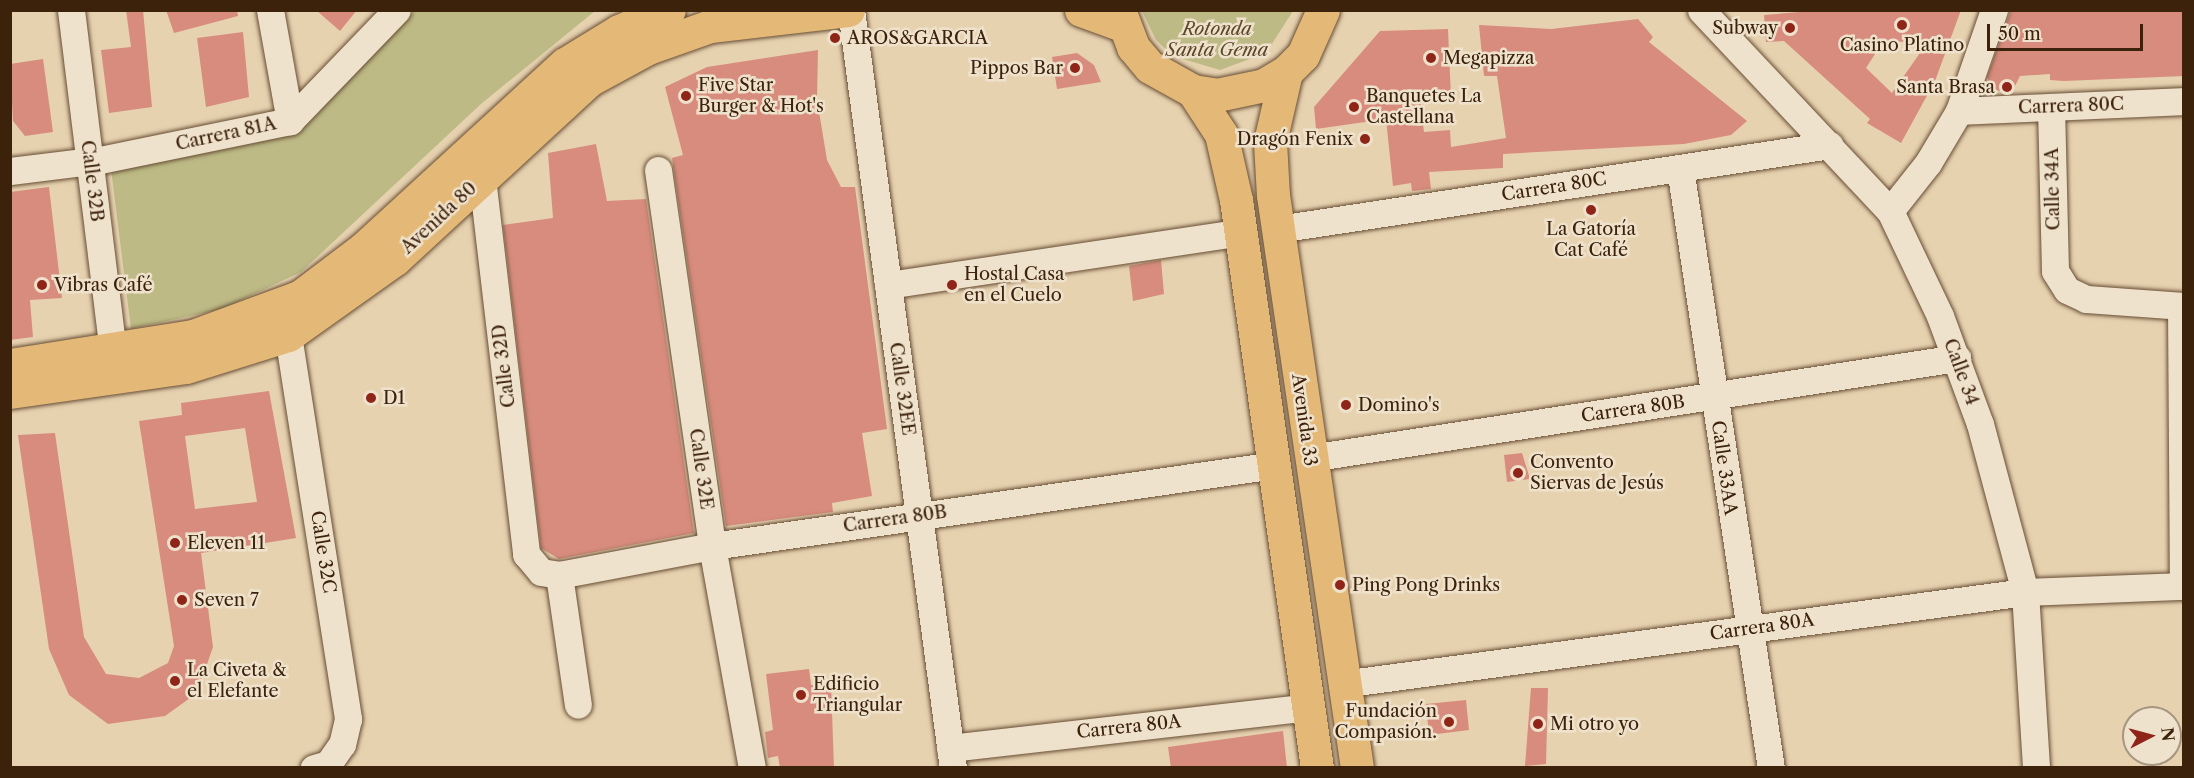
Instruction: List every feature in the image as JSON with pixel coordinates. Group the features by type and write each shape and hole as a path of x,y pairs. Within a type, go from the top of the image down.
{"main road":[{"name":"Avenida 80","path":"10,365 113,351 216,330 301,296 363,249 546,79 619,31 669,10"},
{"name":"Avenida 80","path":"10,392 178,368 288,335 395,259 564,98 648,48 710,26 849,10"},
{"path":"1082,10 1121,18 1150,67 1193,91 1241,93 1286,72 1327,16"},
{"name":"Avenida 33","path":"1286,72 1270,142 1278,229 1342,684 1357,768"},
{"name":"Avenida 33","path":"1193,91 1221,134 1241,232 1317,768"}],"street":[{"name":"Calle 32B","path":"71,10 113,351"},
{"path":"270,10 290,121"},
{"name":"Carrera 81A","path":"10,171 90,161 290,121 397,10"},
{"name":"Calle 32EE","path":"849,10 951,758"},
{"path":"1701,10 1890,211 1928,164 1959,111 1994,10"},
{"name":"Carrera 80C","path":"1959,111 2184,101"},
{"name":"Calle 34A","path":"2051,107 2055,271 2067,290 2086,299 2182,306"},
{"name":"Carrera 80C","path":"1278,229 1830,145"},
{"name":"Calle 33AA","path":"1680,168 1747,629 1771,768"},
{"name":"Calle 32E","path":"658,170 711,546 752,768"},
{"name":"Calle 32D","path":"482,178 526,554 540,572 559,575"},
{"name":"Calle 34","path":"1890,211 1957,358 1997,479 2025,592 2036,768"},
{"path":"888,285 1241,232"},
{"path":"2182,306 2183,586"},
{"name":"Calle 32C","path":"288,335 348,719 342,744 321,766"},
{"name":"Carrera 80B","path":"1310,458 1957,358"},
{"name":"Carrera 80B","path":"559,575 711,546 1275,465"},
{"path":"559,575 578,705"},
{"name":"Carrera 80A","path":"1342,684 2025,592 2183,586"},
{"name":"Carrera 80A","path":"951,758 1309,707"}],"green space":[{"name":"Rotonda Santa Gema","path":"1142,10 1293,11 1266,53 1220,70 1173,56 1156,40"},
{"path":"415,11 595,11 481,104 301,272 222,309 131,329 111,169 299,123"}],"building":[{"path":"126,10 143,10 152,107 109,113 101,50 131,47"},
{"path":"166,10 237,10 238,16 174,33"},
{"path":"316,10 357,10 340,31"},
{"path":"1824,10 1961,10 1935,81 1901,143 1867,123 1870,119 1784,41 1766,42 1764,15","holes":["1929,40 1892,93 1866,68 1882,43"]},
{"path":"2011,10 2184,10 2184,76 2064,81 2050,80 2050,74 2020,76 2013,90 1993,91 1987,77"},
{"path":"1638,19 1653,37 1649,42 1747,121 1731,135 1684,144 1503,154 1503,168 1429,172 1431,189 1412,191 1411,183 1393,186 1386,119 1316,129 1314,107 1380,31 1448,29 1451,97 1420,100 1424,132 1450,130 1451,147 1506,138 1497,76 1484,76 1479,25 1551,29"},
{"path":"243,32 249,97 206,107 197,38"},
{"path":"818,50 817,99 827,160 841,187 855,187 887,429 862,433 872,496 832,503 833,512 726,526 672,158 683,155 665,87 707,67"},
{"name":"Pippos Bar","path":"1077,53 1094,65 1101,82 1057,89 1052,57"},
{"path":"43,59 53,132 25,136 13,121 10,64"},
{"path":"596,144 607,201 646,199 694,533 559,559 541,548 503,225 553,218 548,153"},
{"path":"49,187 62,298 30,300 33,337 10,340 10,192"},
{"path":"1161,260 1164,294 1133,301 1129,266"},
{"path":"269,391 296,538 201,553 213,647 197,693 165,716 108,724 69,695 49,649 18,435 55,433 84,637 106,674 139,678 168,663 174,646 139,421 182,415 181,403","holes":["245,428 257,502 195,509 185,436"]},
{"name":"Convento Siervas de Jesús","path":"1522,453 1530,479 1507,482 1504,455"},
{"path":"809,669 811,685 831,683 834,768 780,768 778,756 768,758 765,732 773,730 766,674"},
{"name":"Mi otro yo","path":"1531,688 1548,688 1546,764 1525,766"},
{"name":"Fundación Compasión.","path":"1466,700 1469,730 1429,735 1426,704"},
{"path":"1283,731 1287,768 1171,768 1168,747"}],"place":[{"name":"Casino Platino","path":"1902,25"},
{"name":"Subway","path":"1790,28"},
{"name":"AROS&GARCIA","path":"835,38"},
{"name":"Megapizza","path":"1431,58"},
{"name":"Pippos Bar","path":"1075,68"},
{"name":"Santa Brasa","path":"2007,87"},
{"name":"Five Star Burger & Hot's","path":"686,96"},
{"name":"Banquetes La Castellana","path":"1354,107"},
{"name":"Dragón Fenix","path":"1365,139"},
{"name":"La Gatoría Cat Café","path":"1591,210"},
{"name":"Vibras Café","path":"42,285"},
{"name":"Hostal Casa en el Cuelo","path":"952,285"},
{"name":"D1","path":"371,398"},
{"name":"Domino's","path":"1346,405"},
{"name":"Convento Siervas de Jesús","path":"1518,473"},
{"name":"Eleven 11","path":"175,543"},
{"name":"Ping Pong Drinks","path":"1340,585"},
{"name":"Seven 7","path":"182,600"},
{"name":"La Civeta & el Elefante","path":"175,681"},
{"name":"Edificio Triangular","path":"801,695"},
{"name":"Fundación Compasión.","path":"1449,722"},
{"name":"Mi otro yo","path":"1538,724"}]}
